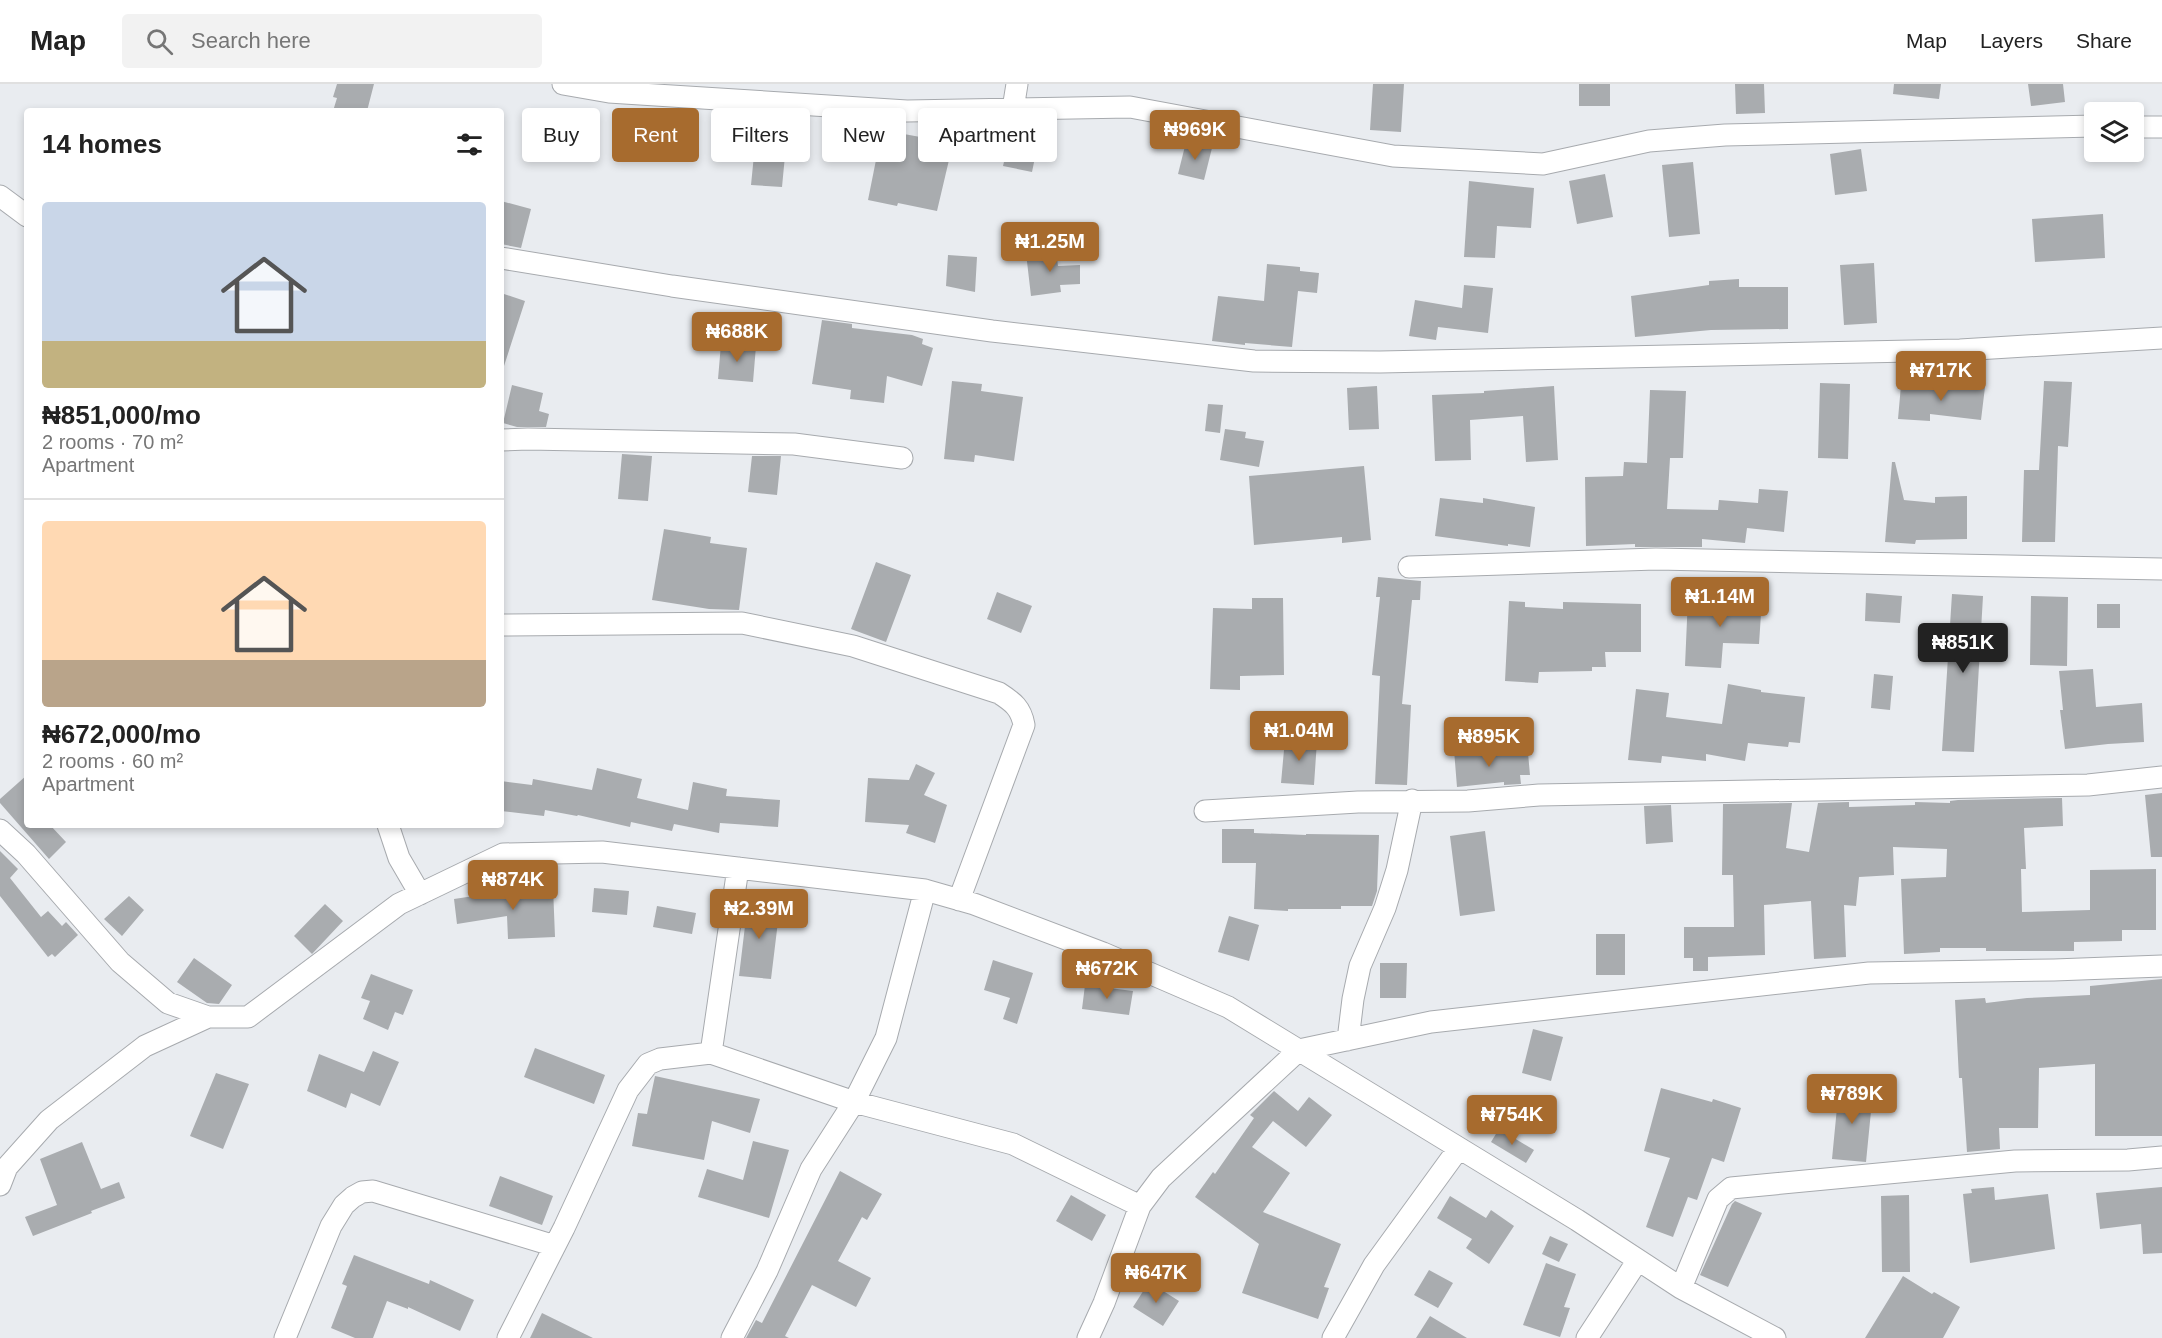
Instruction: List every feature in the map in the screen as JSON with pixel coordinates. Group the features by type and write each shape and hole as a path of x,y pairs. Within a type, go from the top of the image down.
{"street":[{"path":"563,84 609,92 918,111"},
{"path":"1013,108 1017,84"},
{"path":"1057,108 1130,107 1393,156 1543,164 1649,141 1714,136 2084,126"},
{"path":"2144,127 2162,127"},
{"path":"0,196 24,214"},
{"path":"504,258 672,286 992,331 1254,361 1392,362 1936,351 2162,338"},
{"path":"504,441 528,439 794,444 902,458"},
{"path":"1409,567 1656,559 2162,569"},
{"path":"504,625 742,623 853,646 999,693 1022,712 1024,725 958,900"},
{"path":"1205,811 1412,800 1468,801 1551,795 2088,785 2162,777"},
{"path":"1348,1040 1360,966 1385,908 1397,870 1412,800"},
{"path":"389,828 399,858 420,894"},
{"path":"0,830 26,854 120,962 168,1003 208,1017 248,1017 399,904 503,854 602,852 926,890 1103,953 1228,1007 1459,1148 1681,1288 1775,1338"},
{"path":"711,1053 738,868"},
{"path":"732,1338 766,1271 811,1169 854,1102 886,1038 926,890"},
{"path":"1088,1338 1104,1303 1140,1206 1161,1178 1299,1050 1431,1022 1869,973 2162,966"},
{"path":"0,1185 7,1167 49,1120 145,1046 208,1017"},
{"path":"508,1338 555,1246 628,1090 648,1064 660,1059 711,1053 854,1102 1013,1144 1140,1206"},
{"path":"1333,1338 1374,1265 1459,1148"},
{"path":"1681,1288 1718,1199 1731,1188 2015,1161 2128,1160 2162,1157"},
{"path":"285,1338 331,1226 344,1205 362,1192 373,1191 555,1246"},
{"path":"1587,1338 1638,1260"}],"building":[{"path":"337,84 374,84 368,108 334,108 337,98 333,97"},
{"path":"1373,84 1404,84 1401,132 1370,130"},
{"path":"1579,84 1610,84 1610,106 1579,106"},
{"path":"1735,84 1764,84 1765,113 1736,114"},
{"path":"1894,84 1941,84 1939,99 1893,94"},
{"path":"2028,84 2063,84 2065,102 2031,106"},
{"path":"906,134 918,137 918,162 949,162 937,211 868,200 876,162 906,162"},
{"path":"1186,142 1212,148 1204,180 1178,174"},
{"path":"1861,149 1867,191 1835,195 1830,154"},
{"path":"753,162 784,162 782,187 751,185"},
{"path":"1004,162 1034,162 1032,172 1003,166"},
{"path":"1693,162 1700,234 1669,237 1662,165"},
{"path":"1605,174 1613,217 1577,224 1569,181"},
{"path":"1469,181 1534,188 1531,228 1497,226 1495,258 1464,257"},
{"path":"504,202 531,209 521,248 504,245"},
{"path":"2103,214 2105,258 2035,262 2032,219"},
{"path":"1056,250 1058,266 1080,265 1080,284 1060,285 1061,292 1031,296 1026,253"},
{"path":"948,255 977,257 975,292 946,286"},
{"path":"1874,263 1877,323 1844,325 1840,265"},
{"path":"1267,264 1300,267 1300,271 1319,273 1317,293 1298,291 1292,347 1212,341 1218,296 1264,301"},
{"path":"1739,279 1739,287 1788,287 1788,329 1711,330 1635,337 1631,296 1709,285 1709,281"},
{"path":"1464,285 1493,288 1488,333 1438,327 1436,340 1409,336 1415,300 1462,308"},
{"path":"504,294 525,301 504,366"},
{"path":"822,320 852,324 852,328 912,335 923,339 922,344 933,348 922,386 887,376 884,403 850,399 851,390 812,384"},
{"path":"721,344 756,346 753,382 718,379"},
{"path":"952,381 982,384 981,391 1023,397 1014,461 975,455 974,462 944,459"},
{"path":"2044,381 2072,382 2068,447 2058,446 2055,542 2022,542 2024,470 2039,470"},
{"path":"1820,383 1850,384 1848,459 1818,458"},
{"path":"1956,383 1985,387 1981,420 1930,414 1930,421 1898,419 1901,385 1955,390"},
{"path":"512,385 543,393 539,411 549,414 546,427 517,427 504,423"},
{"path":"1377,386 1379,429 1349,430 1347,388"},
{"path":"1554,386 1558,460 1526,462 1523,416 1470,420 1471,460 1435,461 1432,395 1484,393 1484,391"},
{"path":"1650,390 1686,391 1683,458 1670,458 1667,509 1718,510 1719,500 1758,503 1759,489 1788,491 1784,532 1747,528 1745,543 1702,539 1702,547 1635,547 1635,544 1586,546 1585,477 1623,476 1624,462 1647,463"},
{"path":"1208,404 1223,405 1220,433 1205,431"},
{"path":"1225,429 1246,432 1245,438 1264,441 1259,467 1220,460"},
{"path":"622,454 652,456 648,501 618,499"},
{"path":"752,456 781,456 777,495 748,492"},
{"path":"1892,462 1895,462 1904,500 1935,503 1935,497 1967,496 1967,539 1916,540 1915,544 1885,542"},
{"path":"1364,466 1371,540 1342,543 1342,537 1254,545 1249,476"},
{"path":"1440,498 1483,503 1483,498 1535,507 1530,547 1435,536"},
{"path":"664,529 711,537 710,543 747,548 739,610 709,609 652,600"},
{"path":"876,562 911,575 886,642 851,629"},
{"path":"1378,577 1421,581 1420,600 1412,600 1402,704 1411,705 1407,785 1375,784 1380,676 1372,675 1380,597 1376,597"},
{"path":"997,592 1032,606 1021,633 987,619"},
{"path":"1866,593 1902,596 1900,623 1865,621"},
{"path":"1952,594 1983,596 1974,752 1942,751"},
{"path":"2031,596 2068,597 2067,666 2030,665"},
{"path":"1688,597 1762,599 1759,644 1723,643 1721,668 1685,666"},
{"path":"1252,598 1283,598 1284,675 1240,676 1240,690 1210,689 1213,608 1252,609"},
{"path":"1509,601 1525,602 1525,607 1563,609 1563,602 1641,604 1641,652 1605,652 1606,667 1592,667 1592,671 1539,672 1538,683 1505,681"},
{"path":"2097,604 2120,604 2120,628 2097,628"},
{"path":"2093,669 2096,707 2142,703 2144,742 2065,749 2060,710 2063,710 2059,671"},
{"path":"1874,674 1893,676 1890,710 1871,708"},
{"path":"1728,684 1761,690 1761,692 1805,697 1800,743 1789,742 1788,747 1748,743 1745,761 1706,754 1706,761 1662,756 1661,763 1628,760 1636,689 1669,693 1666,717 1722,724"},
{"path":"1285,739 1317,741 1314,785 1281,783"},
{"path":"1482,747 1483,756 1528,753 1530,775 1520,775 1521,784 1504,785 1504,782 1457,787 1454,750"},
{"path":"916,764 935,773 924,795 947,805 935,843 906,833 909,825 865,822 868,778 909,780"},
{"path":"597,768 642,779 637,798 688,810 693,782 727,789 726,796 780,800 778,827 720,823 719,833 674,824 672,831 631,822 630,827 545,810 544,816 504,811 504,781 532,785 533,779 592,790"},
{"path":"24,778 24,828 53,828 66,842 49,859 0,803 0,799"},
{"path":"2162,793 2162,857 2151,857 2145,795"},
{"path":"2062,798 2063,826 2024,828 2026,869 2021,869 2022,912 2090,910 2090,870 2156,869 2156,930 2122,930 2122,941 2074,942 2074,951 1986,951 1986,948 1940,948 1940,952 1904,954 1901,879 1946,877 1947,849 1893,847 1894,875 1859,877 1856,906 1844,905 1846,957 1814,959 1811,901 1764,905 1765,955 1708,957 1708,971 1693,971 1693,958 1684,958 1684,927 1734,927 1733,875 1722,875 1723,804 1792,803 1786,848 1809,852 1818,803 1849,802 1849,807 1915,805 1915,802 1950,803 1950,801 1958,800"},
{"path":"1671,805 1673,842 1646,844 1644,806"},
{"path":"1222,829 1254,829 1254,833 1306,835 1379,835 1377,891 1372,906 1341,906 1341,909 1288,909 1288,911 1254,909 1256,863 1222,863"},
{"path":"1485,831 1495,911 1460,916 1450,836"},
{"path":"0,851 18,869 10,878 41,917 48,911 62,926 66,922 78,935 55,957 52,954 48,957 0,896"},
{"path":"553,887 555,937 508,939 507,916 457,924 454,899 507,891 507,888"},
{"path":"594,888 629,891 627,915 592,912"},
{"path":"129,896 144,910 122,936 104,919"},
{"path":"748,901 780,905 771,979 739,976"},
{"path":"325,904 343,921 312,954 294,936"},
{"path":"657,906 696,913 692,934 653,927"},
{"path":"1229,916 1259,925 1249,961 1218,952"},
{"path":"1596,934 1625,934 1625,975 1596,975"},
{"path":"194,958 232,985 219,1004 207,1003 177,982"},
{"path":"993,960 1033,973 1017,1024 1003,1019 1010,998 984,990"},
{"path":"1380,963 1407,963 1406,998 1380,998"},
{"path":"371,974 413,990 403,1015 395,1012 388,1030 363,1019 370,1001 361,998"},
{"path":"2162,979 2162,1136 2095,1136 2095,1064 2039,1068 2038,1128 1999,1128 2000,1149 1967,1152 1962,1078 1959,1078 1955,1000 1985,998 1986,1003 2027,998 2090,995 2090,986"},
{"path":"1085,985 1133,991 1129,1015 1082,1009"},
{"path":"1533,1029 1563,1037 1551,1081 1522,1073"},
{"path":"535,1048 605,1075 594,1104 524,1077"},
{"path":"373,1051 399,1062 380,1106 351,1093 346,1108 307,1091 319,1054 364,1072"},
{"path":"216,1073 249,1084 223,1149 190,1136"},
{"path":"655,1076 760,1099 750,1133 712,1121 704,1160 632,1146 638,1113 647,1114"},
{"path":"1839,1087 1873,1091 1866,1162 1832,1159"},
{"path":"1661,1088 1712,1102 1713,1099 1741,1108 1724,1162 1712,1158 1697,1200 1688,1197 1673,1237 1646,1227 1670,1158 1644,1151"},
{"path":"1274,1091 1298,1111 1309,1097 1332,1115 1306,1147 1273,1121 1252,1147 1290,1173 1263,1212 1341,1244 1324,1287 1329,1288 1318,1319 1242,1293 1259,1244 1195,1197 1213,1172 1215,1174 1254,1118 1250,1115"},
{"path":"1499,1129 1534,1150 1526,1163 1491,1142"},
{"path":"753,1141 789,1150 769,1218 698,1197 707,1169 743,1180"},
{"path":"82,1142 101,1189 119,1182 125,1198 33,1236 25,1217 57,1205 40,1159"},
{"path":"840,1171 882,1194 867,1220 862,1217 838,1261 871,1278 856,1307 812,1285 785,1336 789,1338 746,1338 756,1320 762,1323"},
{"path":"500,1176 553,1196 542,1225 489,1206"},
{"path":"1994,1187 1995,1200 2048,1194 2055,1249 1970,1263 1963,1194 1972,1193 1971,1189"},
{"path":"2162,1187 2162,1253 2143,1254 2141,1224 2100,1229 2096,1193"},
{"path":"1071,1195 1106,1215 1092,1241 1056,1221"},
{"path":"1909,1195 1910,1272 1882,1272 1881,1196"},
{"path":"1450,1196 1486,1218 1491,1210 1514,1226 1489,1264 1466,1248 1472,1239 1437,1218"},
{"path":"1735,1201 1762,1213 1728,1287 1700,1275"},
{"path":"1550,1236 1568,1244 1559,1262 1542,1254"},
{"path":"354,1255 429,1284 430,1280 474,1300 460,1331 408,1307 408,1309 387,1301 373,1338 355,1338 331,1328 347,1286 342,1284"},
{"path":"1546,1263 1576,1274 1564,1307 1570,1308 1560,1337 1523,1325"},
{"path":"1429,1270 1453,1283 1438,1308 1414,1295"},
{"path":"1903,1276 1932,1294 1934,1292 1960,1307 1943,1338 1865,1338"},
{"path":"1149,1282 1179,1301 1163,1326 1133,1307"},
{"path":"542,1313 593,1338 530,1338"},
{"path":"1430,1316 1467,1338 1416,1338"}]}
